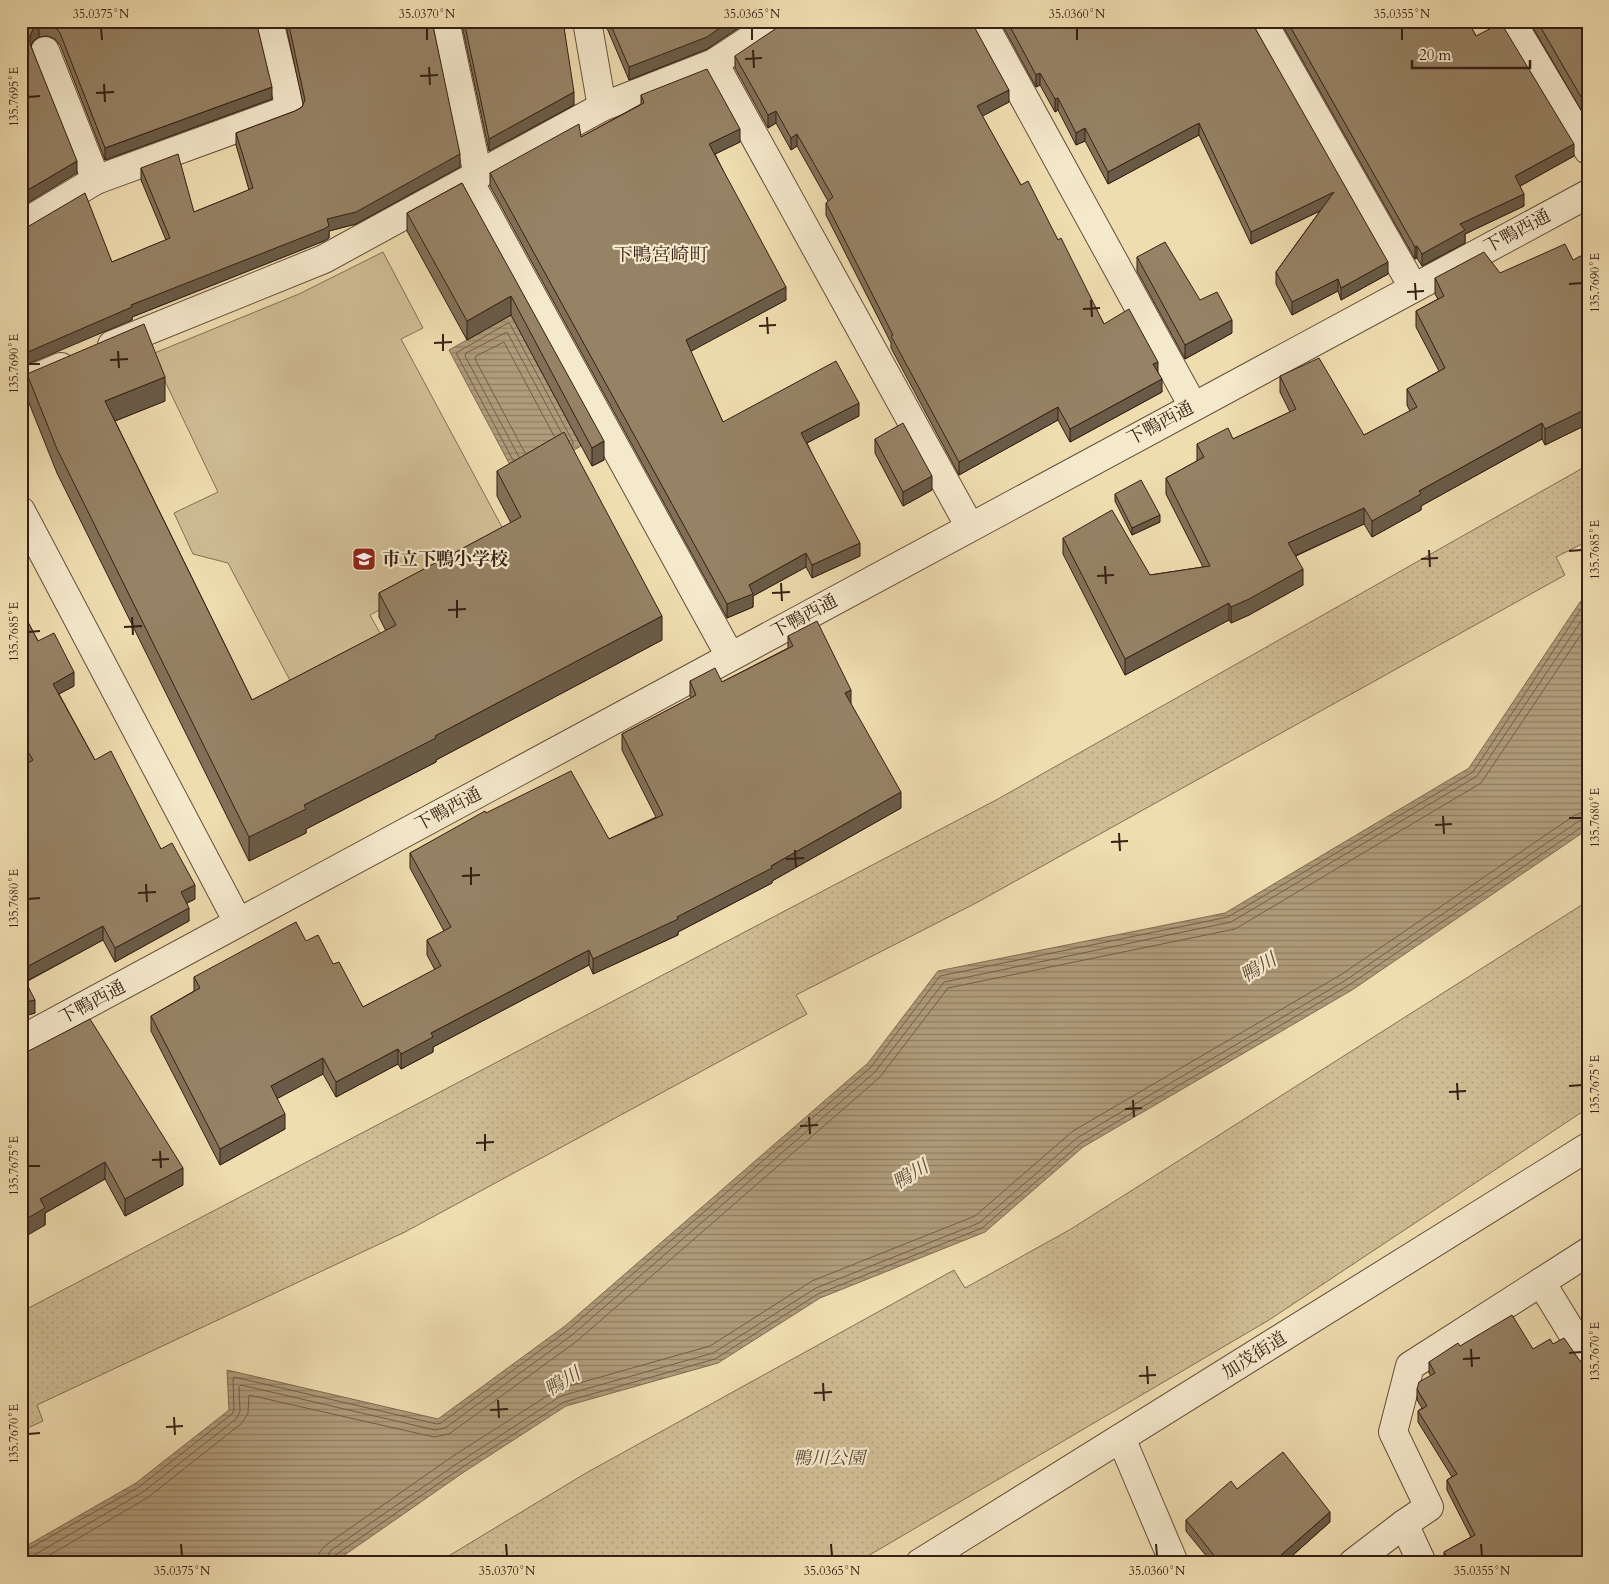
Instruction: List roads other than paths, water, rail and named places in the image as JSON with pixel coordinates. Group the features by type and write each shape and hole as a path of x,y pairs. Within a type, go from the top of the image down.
{"street":[{"path":"21,225 96,180 290,109 269,21"},
{"path":"445,21 474,178 730,656"},
{"path":"587,21 602,107"},
{"path":"21,384 204,306 324,260 602,107 714,62 778,21"},
{"path":"982,21 1193,406"},
{"path":"1262,21 1413,287"},
{"path":"1511,21 1588,150"},
{"path":"46,51 96,180"},
{"path":"714,62 970,527"},
{"name":"下鴨西通","path":"21,1040 1588,194"},
{"path":"21,511 238,922"},
{"name":"加茂街道","path":"920,1563 1588,1147"},
{"path":"1353,1563 1429,1507 1393,1432 1410,1366 1588,1252"},
{"path":"1541,1282 1588,1359"},
{"path":"1121,1438 1174,1563"},
{"path":"1404,1524 1422,1563"}],"water":[{"path":"511,315 581,446 519,482 449,350"},
{"name":"鴨川","path":"1588,597 1588,829 1352,990 1083,1147 985,1232 820,1298 718,1363 566,1406 464,1472 333,1563 21,1563 21,1549 136,1483 229,1410 227,1370 438,1419 565,1326 868,1063 938,971 1225,913 1469,768 1580,602"}],"place":[{"name":"市立下鴨小学校","path":"364,559"}],"district":[{"name":"下鴨宮崎町","path":"661,254"}],"park label":[{"name":"鴨川公園","path":"829,1458"}]}
